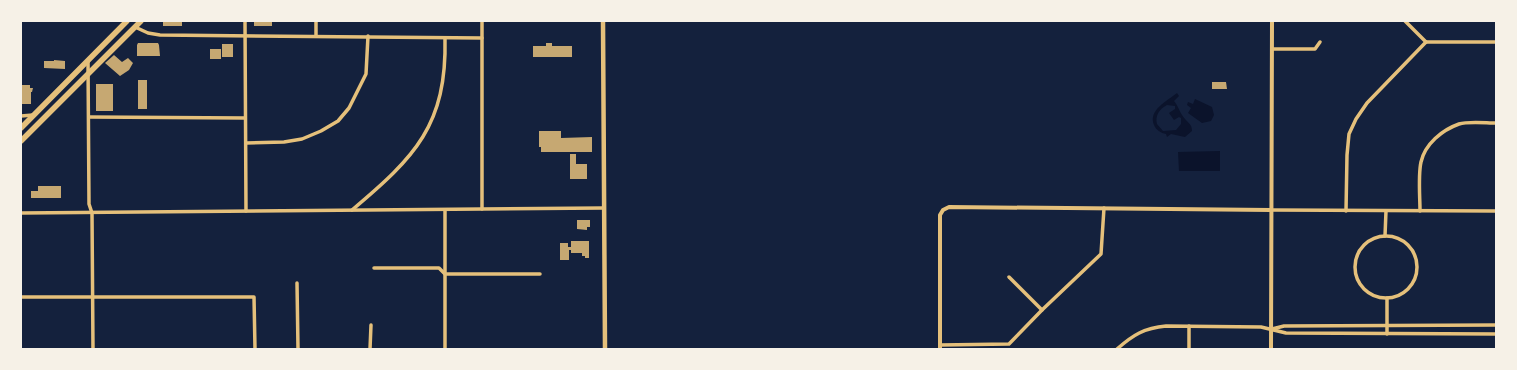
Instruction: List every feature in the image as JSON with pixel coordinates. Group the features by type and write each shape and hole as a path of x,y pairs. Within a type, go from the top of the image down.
{"highway":[{"path":"21,128 126,21"},
{"path":"21,141 89,71 141,21"}],"main road":[{"path":"604,21 605,349"}],"street":[{"path":"126,21 148,33 160,35 316,35 482,38"},
{"path":"245,21 246,211"},
{"path":"316,21 316,35"},
{"path":"482,21 482,209"},
{"path":"1272,21 1272,349"},
{"path":"1405,21 1426,42 1496,42"},
{"path":"246,143 284,142 302,139 321,131 338,121 349,108 366,74 368,36"},
{"path":"352,210 394,174 416,148 427,131 438,101 444,75 445,38"},
{"path":"1273,49 1315,49 1320,42"},
{"path":"1346,211 1349,134 1356,119 1367,103 1426,42"},
{"path":"88,60 89,204 92,213 93,349"},
{"path":"21,116 33,115"},
{"path":"89,117 245,118"},
{"path":"1420,211 1421,162 1433,141 1446,130 1460,124 1496,123"},
{"path":"1104,208 1101,254 1042,310 1009,344 940,347 940,215 943,210 949,207 1104,208 1346,211 1496,211"},
{"path":"21,213 604,208"},
{"path":"445,210 445,349"},
{"path":"1386,211 1386,236"},
{"path":"1386,236 1398,239 1407,244 1415,256 1417,266 1415,279 1409,288 1400,295 1387,298 1376,296 1365,289 1358,280 1356,269 1357,258 1364,246 1373,239 1386,236"},
{"path":"374,268 439,268 445,274 540,274"},
{"path":"1009,277 1042,310"},
{"path":"297,283 298,349"},
{"path":"21,297 254,297 255,349"},
{"path":"1387,298 1387,334"},
{"path":"1271,329 1284,326 1496,325"},
{"path":"370,326 370,349"},
{"path":"1189,326 1189,349"},
{"path":"1117,349 1132,336 1151,328 1189,326 1261,327 1286,333 1496,334"}],"water":[{"path":"1177,93 1179,96 1174,101 1182,115 1190,124 1192,131 1185,137 1171,134 1167,137 1166,134 1159,131 1154,125 1154,115 1160,106","holes":["1167,105 1175,106 1175,109 1169,113 1174,120 1179,117 1181,118 1181,124 1176,130 1163,131 1157,124 1158,113"]},
{"path":"1195,99 1212,107 1214,115 1211,121 1202,123 1188,113 1191,108 1187,105 1188,102 1193,104"},
{"path":"1220,151 1220,171 1179,171 1178,152"}],"building":[{"path":"163,21 182,21 182,26 163,26"},
{"path":"254,21 272,21 272,26 254,26"},
{"path":"138,43 158,43 160,56 137,56"},
{"path":"546,43 552,43 552,46 572,46 572,57 533,57 533,46 546,46"},
{"path":"222,44 233,44 233,57 222,57"},
{"path":"210,49 221,49 221,59 210,59"},
{"path":"114,55 122,62 128,58 133,63 129,70 120,76 105,63"},
{"path":"44,61 65,61 65,69 44,68"},
{"path":"138,80 147,80 147,109 138,109"},
{"path":"1212,82 1226,82 1227,89 1212,89"},
{"path":"96,84 113,84 113,111 96,111"},
{"path":"21,85 30,85 30,88 33,88 31,92 31,104 21,104"},
{"path":"539,131 561,131 561,138 592,137 592,152 541,152 541,147 539,147"},
{"path":"570,154 576,154 576,164 587,164 587,179 570,179"},
{"path":"38,186 61,186 61,198 31,198 31,191 38,191"},
{"path":"577,220 590,220 590,227 587,227 587,230 577,229"},
{"path":"571,241 589,241 589,258 582,256 582,253 571,253 571,250 569,250 569,260 560,260 560,243 568,243 568,247 571,247"}]}
